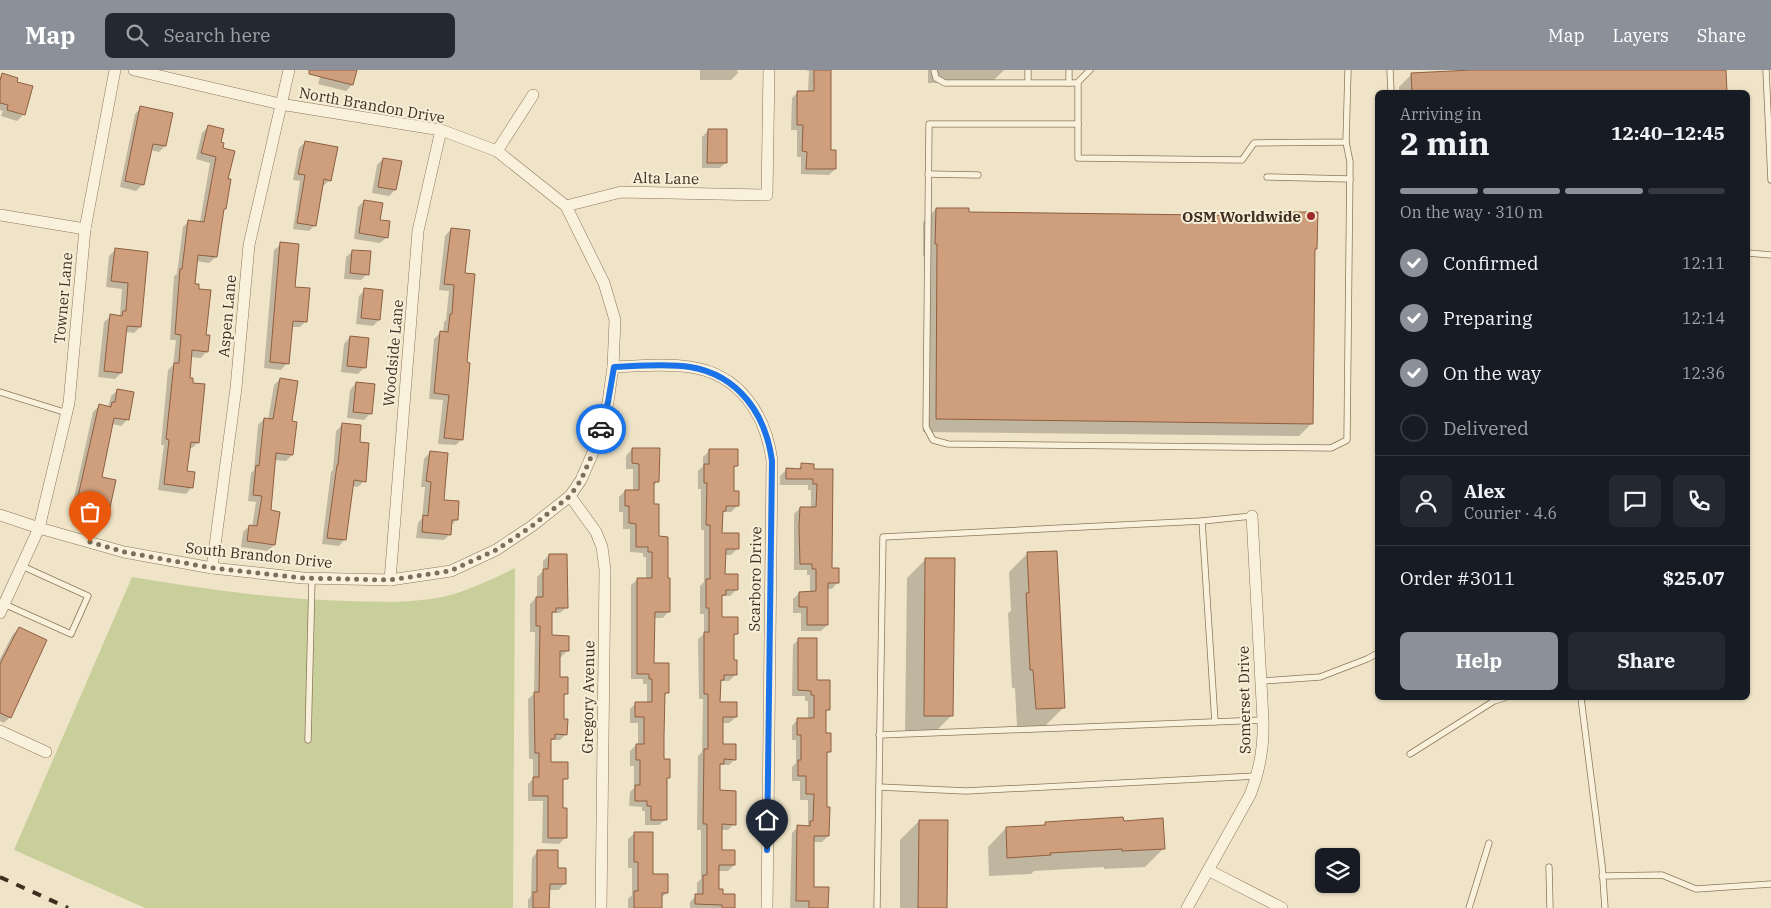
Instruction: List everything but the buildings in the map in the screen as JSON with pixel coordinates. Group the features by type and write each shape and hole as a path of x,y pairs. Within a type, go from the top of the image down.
{"street":[{"name":"Towner Lane","path":"2,609 39,528 67,413 84,228 115,70"},
{"name":"North Brandon Drive","path":"134,70 280,104 441,130 498,151 566,206 604,282 615,320 614,367"},
{"name":"Aspen Lane","path":"212,568 236,388 249,245 289,70"},
{"name":"Alta Lane","path":"566,206 621,192 767,195 769,70"},
{"path":"498,151 533,95"},
{"name":"Woodside Lane","path":"390,580 418,231 441,130"},
{"path":"0,215 84,228"},
{"name":"Scarboro Drive","path":"614,367 684,366 712,373 735,386 746,397 760,418 768,440 772,461 766,908"},
{"name":"South Brandon Drive","path":"0,514 39,528 124,552 212,568 312,578 390,580 450,571 496,550 532,526 570,496 581,480 598,441 608,402 614,367"},
{"name":"Gregory Avenue","path":"570,496 596,532 602,547 605,570 601,908"},
{"name":"Somerset Drive","path":"1208,870 1250,795 1263,751 1252,516"},
{"path":"0,731 46,752"},
{"path":"1188,908 1208,870 1282,908"}],"lane":[{"path":"934,70 936,78 945,83 1078,83"},
{"path":"1028,70 1028,82"},
{"path":"1069,70 1069,83"},
{"path":"1090,70 1078,83 1078,158 1242,160 1254,143 1346,142"},
{"path":"1078,124 929,124 926,427 933,440 948,444 1331,448 1347,440 1350,179 1350,162 1346,142 1348,70"},
{"path":"1390,70 1391,90"},
{"path":"1766,70 1771,180"},
{"path":"928,174 978,175"},
{"path":"1267,177 1350,179"},
{"path":"1750,253 1771,255"},
{"path":"0,392 67,413"},
{"path":"878,908 883,537 1202,521 1252,516"},
{"path":"1202,521 1215,722"},
{"path":"2,609 71,634 88,596 22,566"},
{"path":"308,740 312,578"},
{"path":"1261,681 1320,677 1375,655"},
{"path":"1410,754 1497,700"},
{"path":"1581,700 1604,908"},
{"path":"879,735 1263,720"},
{"path":"879,787 966,791 1257,776"},
{"path":"1469,908 1489,843"},
{"path":"1549,867 1550,908"},
{"path":"1602,876 1662,875 1696,889 1771,884"}],"green space":[{"path":"515,568 513,908 145,908 14,850 132,577 265,596 392,602 426,600 447,596 477,586"}],"railway":[{"path":"0,877 68,908"}],"way so far":[{"path":"90,542 124,552 212,568 303,578 390,580 450,571 496,550 532,526 570,496 581,480 598,441 601,429"}],"place":[{"name":"OSM Worldwide","path":"1311,216"}],"route":[{"path":"601,429 614,367 684,366 712,373 735,386 746,397 765,428 772,461 767,850"}]}
